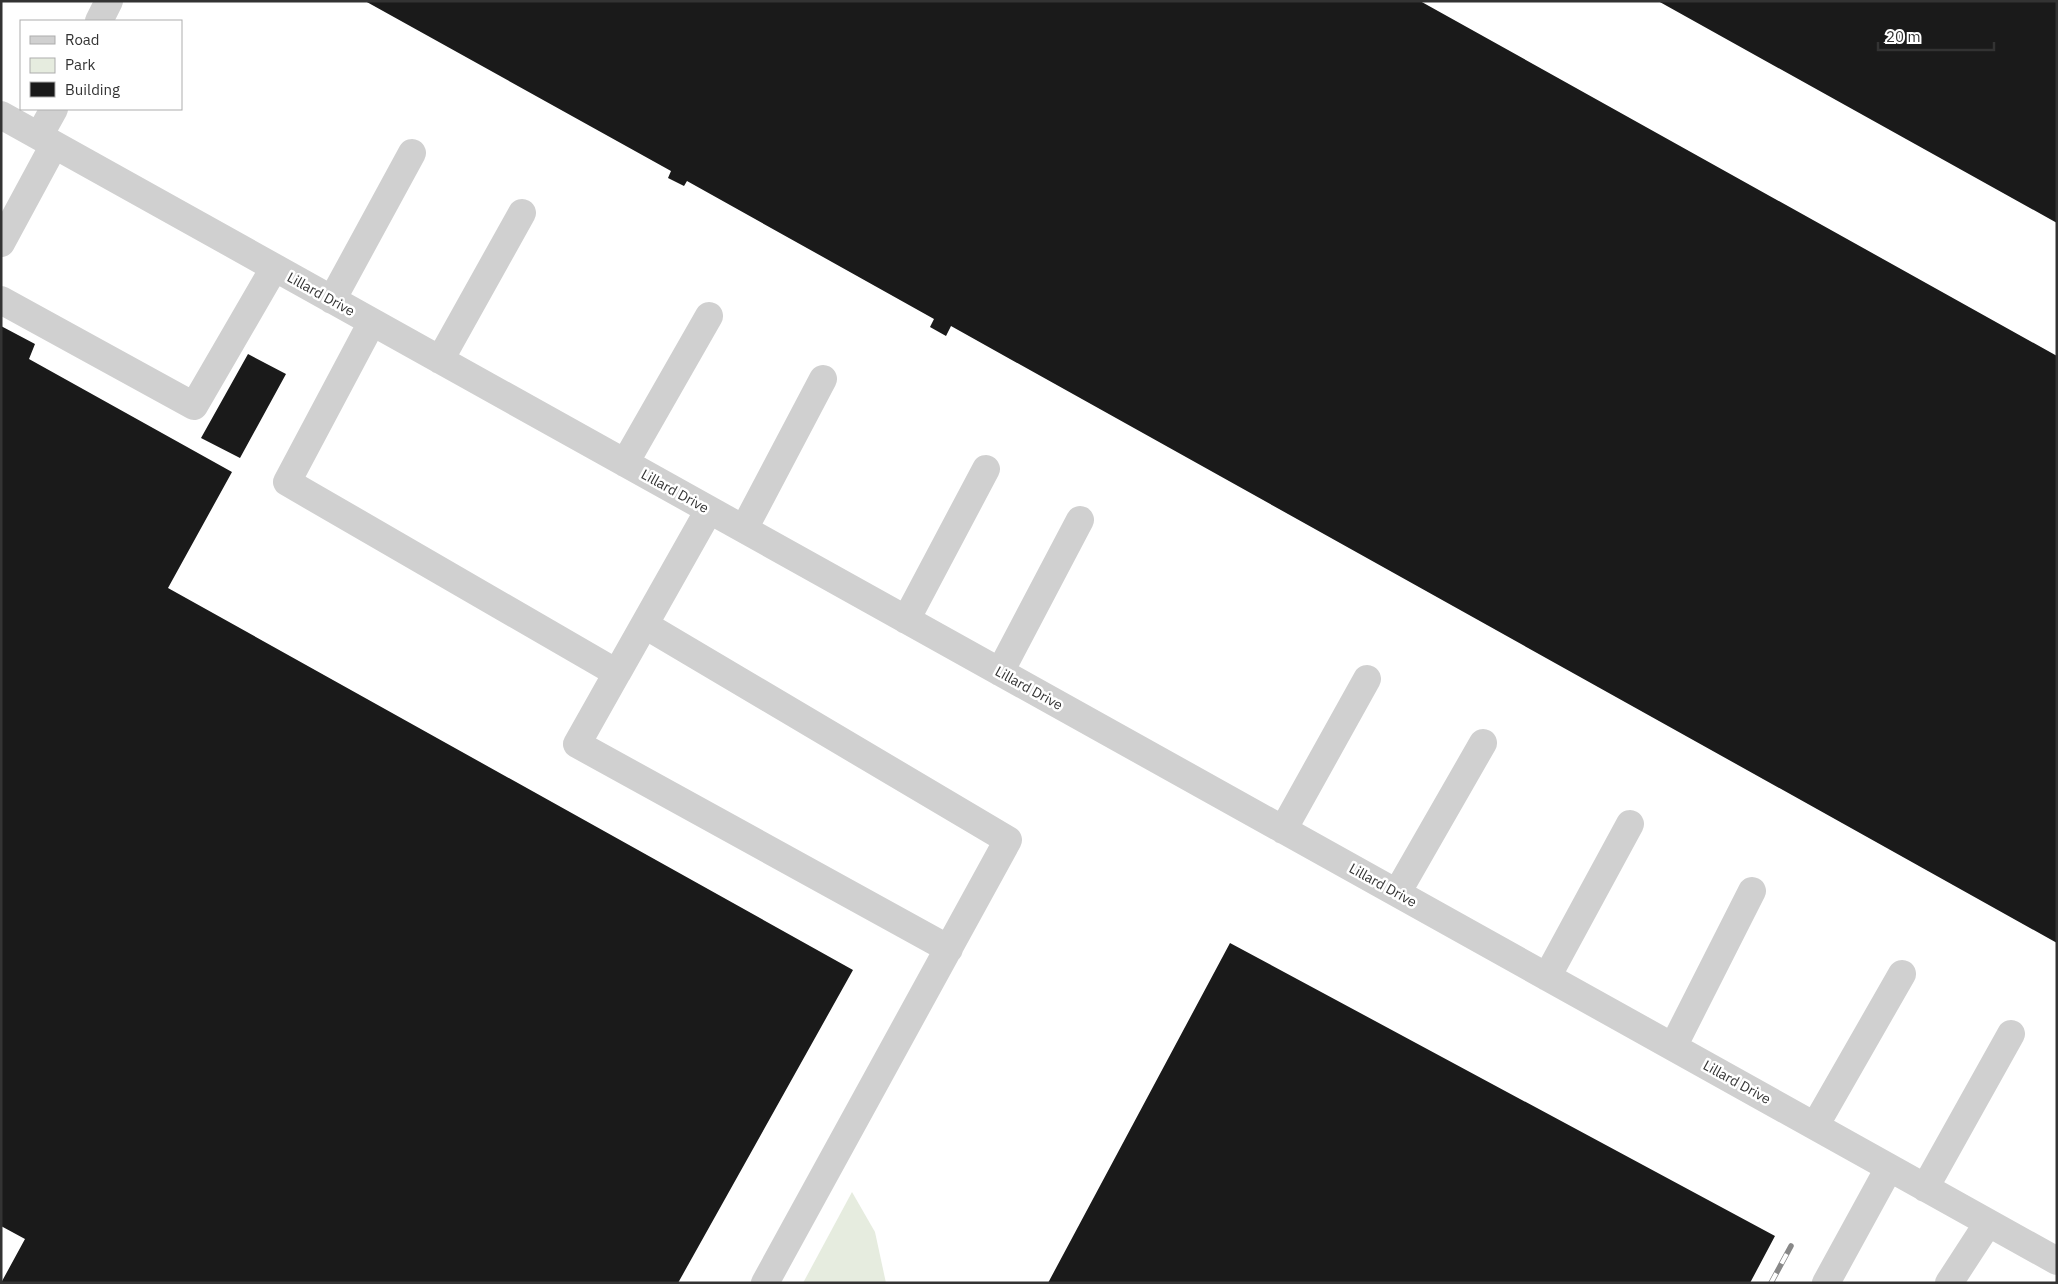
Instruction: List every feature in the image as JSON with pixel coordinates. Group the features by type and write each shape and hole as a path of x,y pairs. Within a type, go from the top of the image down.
{"street":[{"path":"100,20 109,1"},
{"path":"1,243 47,140 54,110"},
{"name":"Lillard Drive","path":"1,115 2057,1261"},
{"path":"332,300 412,153"},
{"path":"440,360 522,213"},
{"path":"1,300 194,406 274,268"},
{"path":"626,463 708,316"},
{"path":"372,322 287,482 617,673"},
{"path":"744,529 823,379"},
{"path":"906,620 986,469"},
{"path":"709,510 577,744 949,949"},
{"path":"1000,672 1080,520"},
{"path":"644,625 1008,840 766,1283"},
{"path":"1283,830 1367,679"},
{"path":"1397,894 1484,743"},
{"path":"1547,977 1630,824"},
{"path":"1673,1047 1752,891"},
{"path":"1814,1126 1902,974"},
{"path":"1925,1188 2011,1034"},
{"path":"1826,1283 1889,1168"},
{"path":"1949,1283 1988,1223"}],"green space":[{"path":"852,1192 875,1232 886,1283 803,1283"}],"building":[{"path":"365,1 1420,1 2057,356 2057,943 951,326 946,336 930,327 934,319 687,181 684,186 668,178 671,171"},
{"path":"1658,1 2057,1 2057,223"},
{"path":"1,326 35,344 29,359 232,472 168,588 853,970 678,1283 1,1283 25,1239 1,1226"},
{"path":"248,354 286,374 240,458 201,438"},
{"path":"1230,943 1775,1236 1750,1283 1048,1283"}],"railway":[{"path":"1771,1283 1791,1246"}]}
